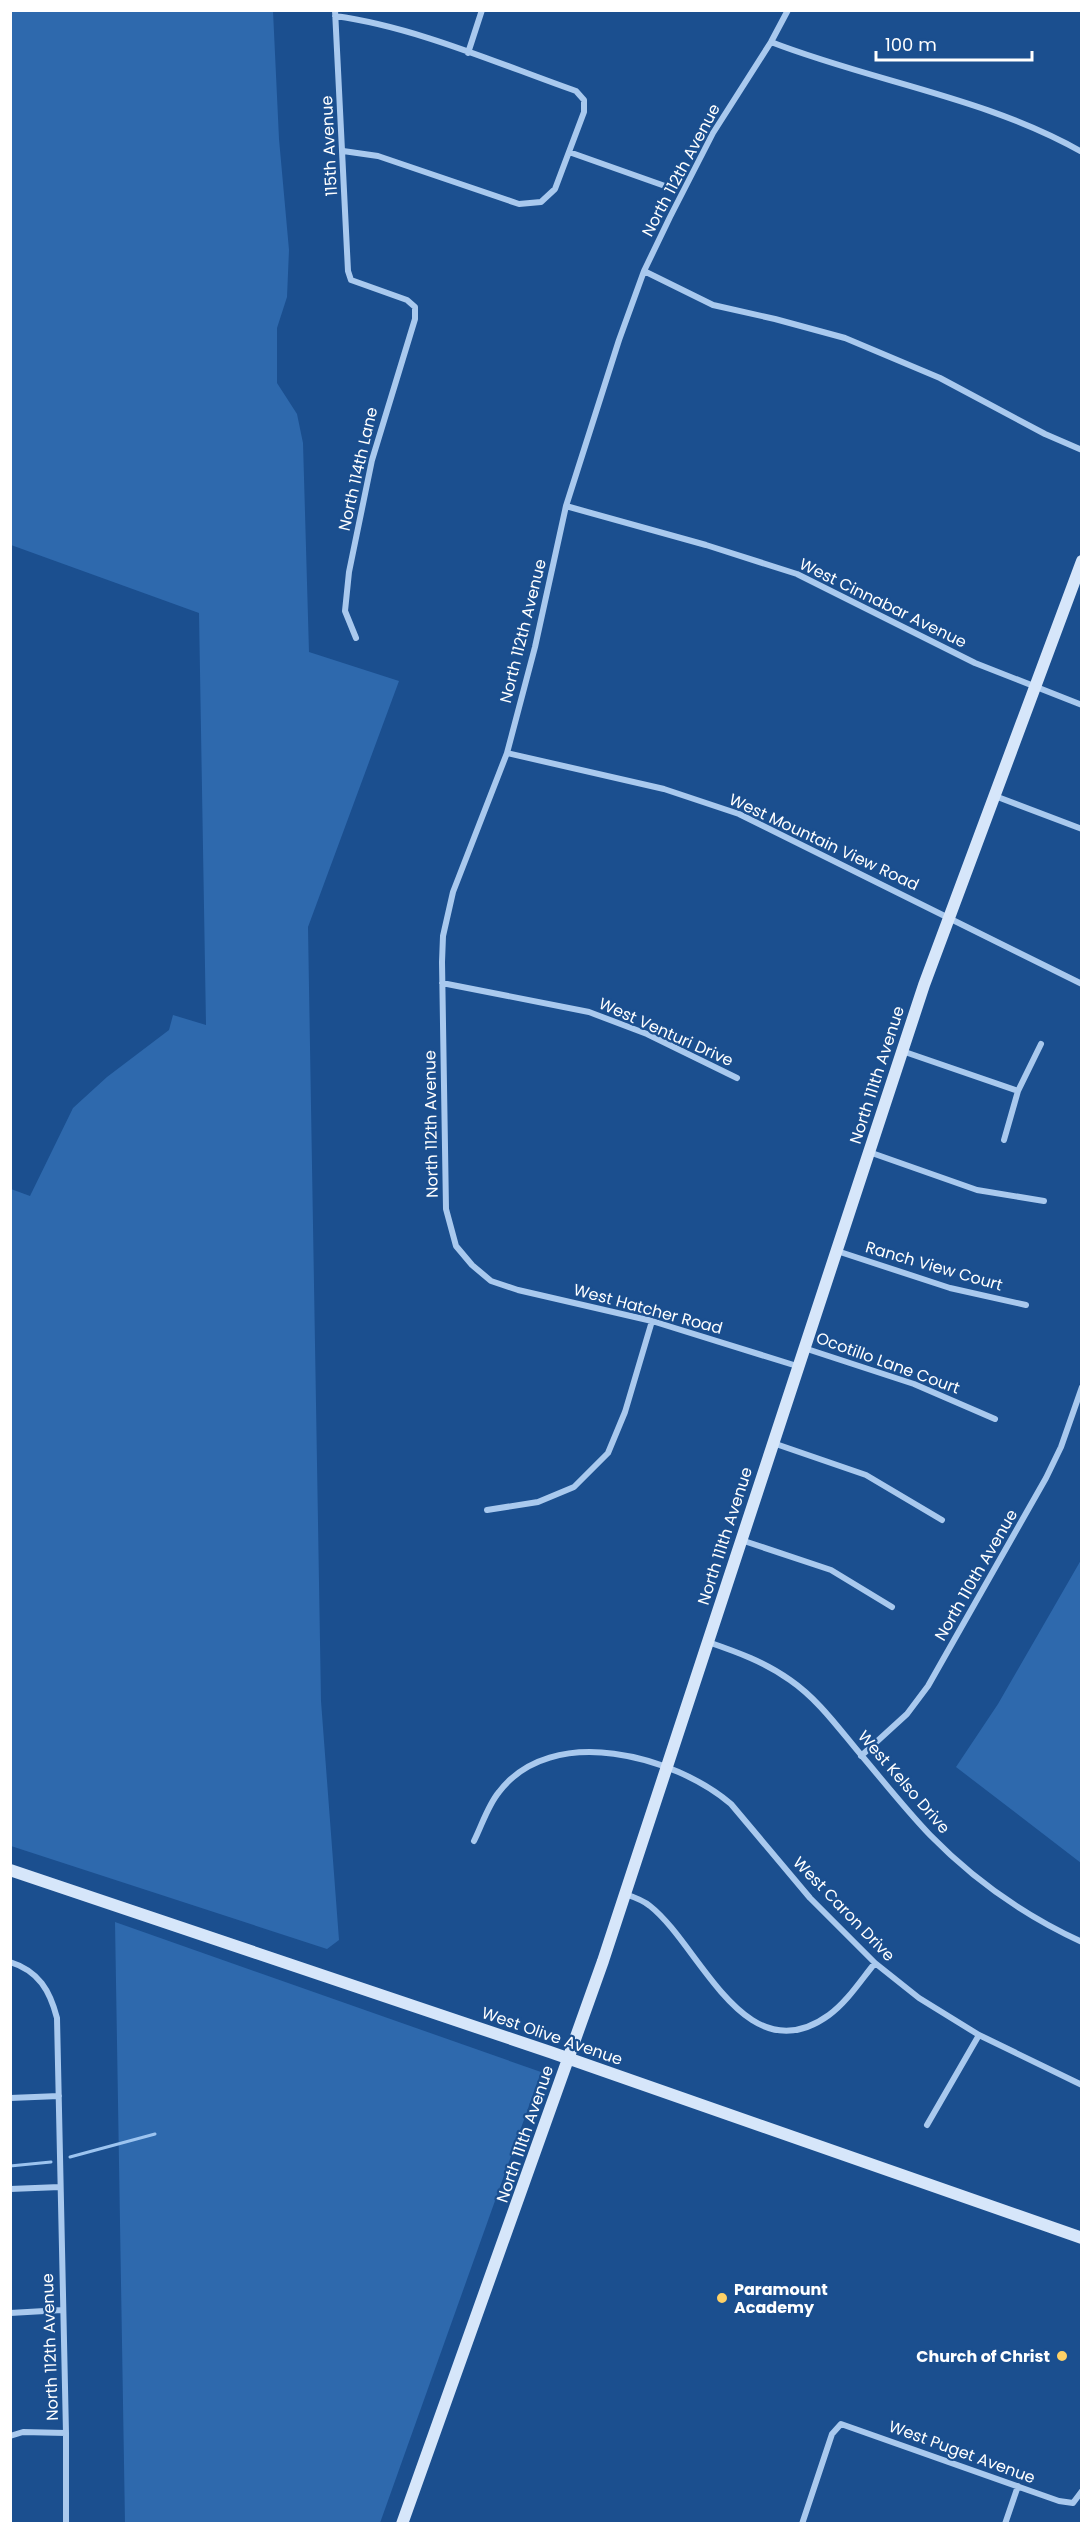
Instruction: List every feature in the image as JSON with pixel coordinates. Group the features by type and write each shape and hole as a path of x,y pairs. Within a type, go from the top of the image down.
{"street":[{"path":"468,53 482,10"},
{"name":"North 112th Avenue","path":"491,1281 472,1265 456,1246 448,1223 442,984 443,936 446,916 507,753 535,647 566,506 619,340 644,271 713,133 771,42 788,10"},
{"path":"335,13 372,21 468,53 576,92 584,100 584,112 555,189 541,202 519,204 378,156 344,151"},
{"name":"115th Avenue","path":"335,13 344,151 348,271 351,280 407,300 415,307"},
{"path":"771,42 817,60 998,114 1082,152"},
{"path":"569,152 666,186"},
{"path":"644,271 713,305 845,338 940,378 1045,434 1082,450"},
{"name":"North 114th Lane","path":"356,638 345,611 349,572 372,460 415,319 415,307"},
{"name":"West Cinnabar Avenue","path":"566,506 797,574 975,663 1082,705"},
{"name":"North 111th Avenue","path":"402,2523 569,2059 625,1894 901,1051 948,916 1034,687 1079,575 1082,561"},
{"name":"West Mountain View Road","path":"507,753 664,789 707,802 768,827 1082,984"},
{"path":"994,796 1082,829"},
{"name":"West Venturi Drive","path":"442,984 589,1012 647,1034 737,1078"},
{"path":"1004,1140 1018,1091 1041,1044"},
{"path":"901,1051 1018,1091"},
{"path":"869,1152 977,1190 1044,1201"},
{"name":"Ranch View Court","path":"836,1251 950,1288 1026,1305"},
{"name":"West Hatcher Road","path":"491,1281 518,1290 652,1321 798,1366"},
{"path":"487,1510 538,1502 574,1487 608,1453 624,1412 652,1321"},
{"name":"Ocotillo Lane Court","path":"804,1348 914,1384 995,1419"},
{"name":"North 110th Avenue","path":"861,1756 907,1714 928,1686 1046,1478 1061,1447 1082,1387"},
{"path":"772,1443 866,1475 942,1520"},
{"path":"741,1539 831,1570 892,1607"},
{"name":"West Kelso Drive","path":"708,1642 749,1657 792,1681 819,1705 929,1834 956,1859 1008,1900 1041,1922 1082,1942"},
{"name":"West Caron Drive","path":"474,1840 499,1792 523,1771 549,1758 575,1751 600,1751 630,1755 666,1769 710,1788 731,1804 810,1898 875,1963 920,1998 979,2035 1082,2085"},
{"name":"West Olive Avenue","path":"10,1870 569,2059 1082,2238"},
{"path":"625,1894 651,1906 737,2011 771,2027 795,2029 827,2016 875,1963"},
{"path":"10,1962 40,1979 51,1997 57,2018 60,2096 10,2098"},
{"path":"927,2125 979,2035"},
{"name":"North 112th Avenue","path":"60,2096 66,2523"},
{"path":"10,2189 60,2187"},
{"path":"10,2313 62,2310"},
{"name":"West Puget Avenue","path":"802,2523 832,2434 842,2424 1059,2501 1073,2503 1082,2491"},
{"path":"10,2436 24,2432 66,2433"},
{"path":"1005,2523 1018,2486"}],"shaded area":[{"path":"10,11 273,11 279,139 289,250 287,297 277,328 277,383 297,414 303,443 309,652 399,681 308,927 321,1701 339,1940 327,1949 11,1846 11,1189 30,1196 73,1108 107,1077 169,1030 173,1015 206,1025 199,613 11,545"},
{"path":"1081,1560 1081,1863 956,1767 998,1704"},
{"path":"115,1922 541,2072 380,2523 125,2523"}],"waterway":[{"path":"70,2157 155,2134"},
{"path":"10,2166 51,2162"}],"place":[{"name":"Paramount Academy","path":"722,2298"},
{"name":"Church of Christ","path":"1062,2356"}]}
